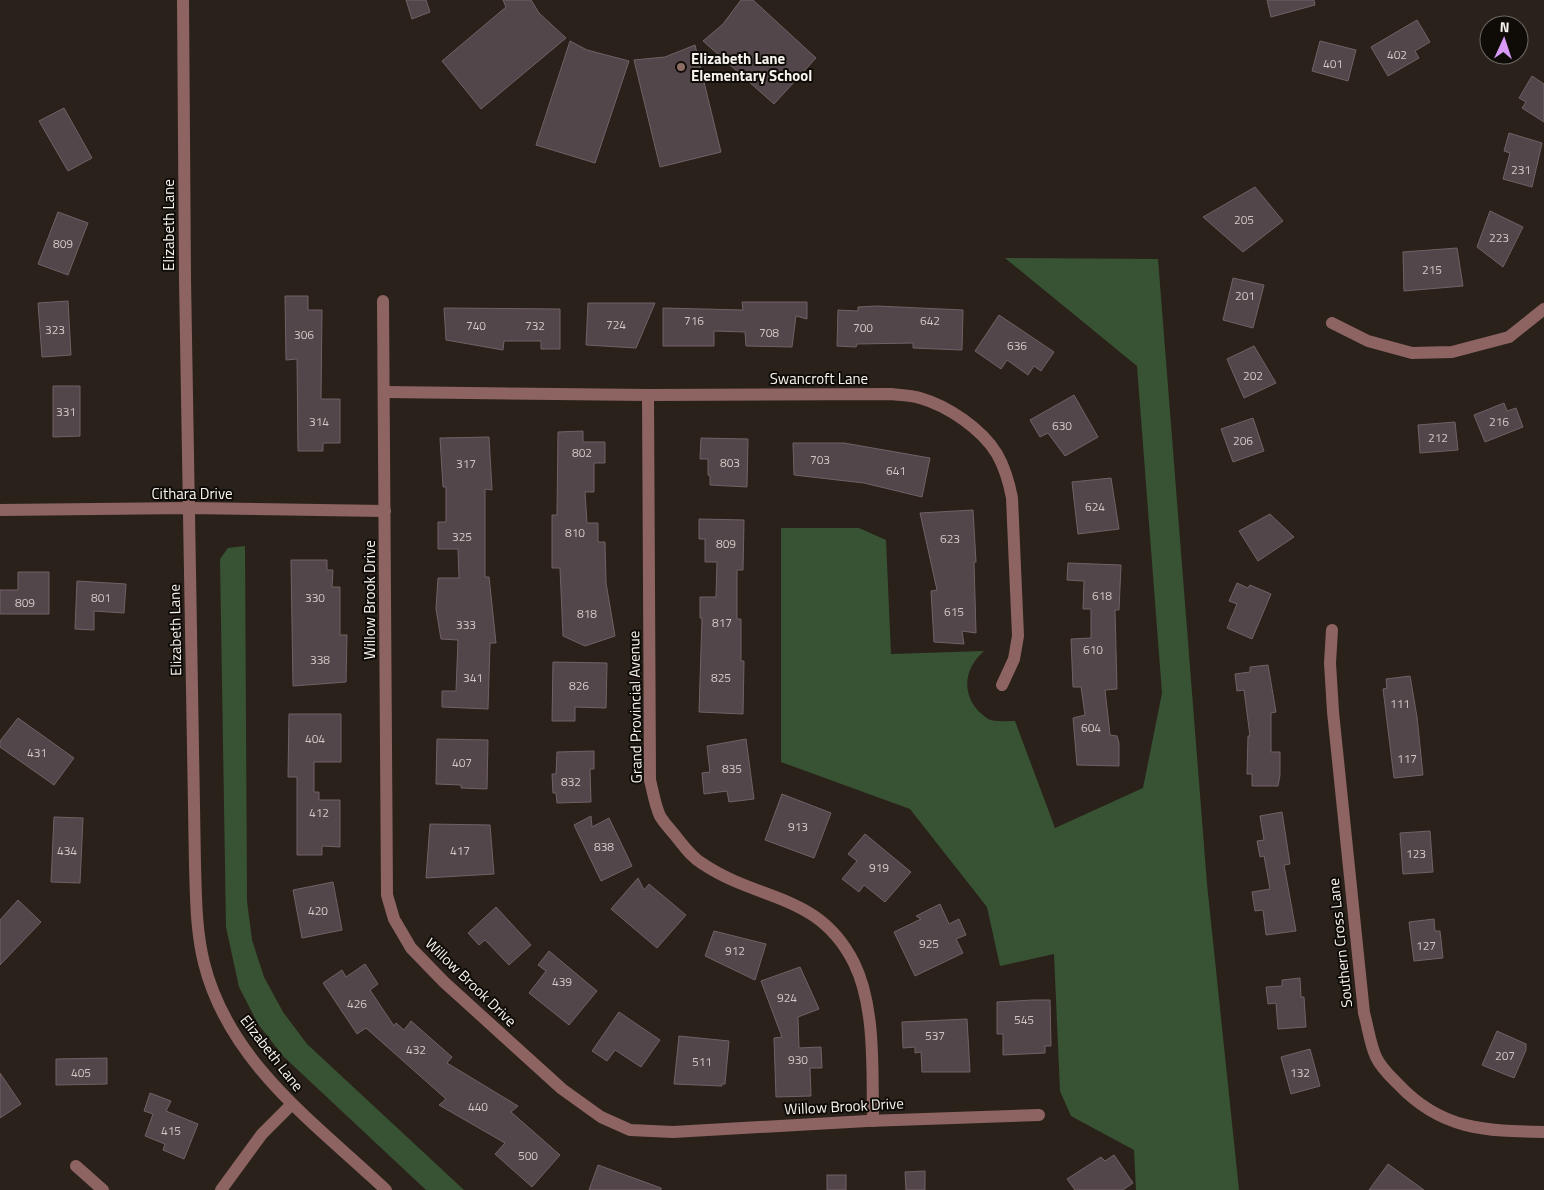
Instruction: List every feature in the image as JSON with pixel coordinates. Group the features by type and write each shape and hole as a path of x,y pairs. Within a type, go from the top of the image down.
{"street":[{"name":"Elizabeth Lane","path":"183,0 195,865 199,938 210,983 229,1027 250,1057 292,1104 386,1190"},
{"name":"Willow Brook Drive","path":"383,300 387,895 394,918 412,948 444,982 562,1089 601,1117 630,1130 674,1132 873,1121 1039,1115"},
{"path":"1332,323 1368,341 1412,353 1452,352 1509,337 1544,310"},
{"name":"Swancroft Lane","path":"384,392 905,396 920,398 948,410 974,428 996,453 1008,477 1012,498 1018,636 1014,659 1002,685"},
{"name":"Grand Provincial Avenue","path":"648,395 650,780 655,801 661,817 684,848 702,864 729,879 806,910 824,922 840,940 855,964 866,1002 870,1042 873,1121"},
{"name":"Cithara Drive","path":"0,510 189,508 385,511"},
{"name":"Southern Cross Lane","path":"1332,630 1330,663 1333,712 1362,994 1364,1013 1376,1057 1383,1068 1410,1096 1438,1116 1474,1128 1544,1132"},
{"path":"221,1190 262,1134 292,1104"},
{"path":"76,1166 104,1190"}],"green space":[{"path":"1005,258 1158,259 1207,884 1239,1190 1136,1190 1134,1150 1071,1116 1060,1091 1054,954 1000,966 987,907 910,809 781,762 781,528 859,528 886,540 891,654 984,651 971,668 967,686 969,695 979,712 988,719 1015,721 1055,828 1143,788 1162,693 1137,366"},
{"path":"245,546 247,901 252,940 264,977 283,1012 307,1044 464,1190 426,1190 283,1056 258,1024 239,987 226,927 220,559 228,548"}],"building":[{"path":"406,0 426,0 430,12 412,19"},
{"path":"503,0 531,0 539,13 566,38 481,109 442,61 506,7"},
{"path":"741,0 753,0 816,58 774,104 703,41 723,24"},
{"path":"1267,0 1314,0 1315,5 1271,17"},
{"path":"1417,20 1430,42 1415,51 1419,58 1388,76 1371,47"},
{"path":"570,41 587,50 629,61 595,163 536,145"},
{"path":"1320,41 1356,50 1348,81 1312,71"},
{"path":"695,45 721,152 660,167 634,60 665,57"},
{"path":"1532,76 1544,84 1544,122 1522,108 1526,102 1519,98"},
{"path":"64,108 92,158 68,171 39,121"},
{"path":"1509,133 1542,143 1532,187 1503,179 1510,153 1504,151"},
{"path":"1255,187 1283,221 1243,252 1203,217"},
{"path":"1490,211 1523,227 1503,267 1477,247"},
{"path":"58,212 88,223 68,275 38,264"},
{"path":"1457,248 1463,286 1404,291 1403,252"},
{"path":"1233,278 1264,285 1253,328 1223,320"},
{"path":"285,296 308,296 308,310 322,310 321,399 340,399 340,443 323,443 323,451 298,451 297,359 286,360"},
{"path":"68,301 71,355 42,357 38,303"},
{"path":"742,302 807,302 807,319 796,316 792,347 746,346 745,332 714,331 714,346 663,346 663,308 743,310"},
{"path":"588,303 655,303 636,348 586,345"},
{"path":"877,306 963,310 962,350 913,348 913,343 857,344 856,347 837,346 838,310 858,311 858,307"},
{"path":"444,308 560,309 560,349 541,349 541,341 504,341 503,350 446,340"},
{"path":"999,315 1054,352 1041,371 1034,366 1028,375 1007,360 1001,369 975,351"},
{"path":"1254,346 1276,383 1244,398 1227,359"},
{"path":"53,386 80,386 80,436 53,437"},
{"path":"1074,395 1098,437 1065,456 1048,433 1040,437 1030,420"},
{"path":"1504,403 1507,411 1516,408 1523,427 1485,442 1474,415"},
{"path":"1253,418 1264,451 1233,462 1221,429"},
{"path":"1455,422 1458,450 1420,453 1418,425"},
{"path":"583,431 583,442 605,442 605,463 594,463 594,492 585,492 587,523 598,523 598,542 605,542 606,583 615,636 585,646 563,636 560,568 552,568 552,515 557,515 558,432"},
{"path":"489,437 492,490 485,489 485,577 489,577 496,643 490,643 488,709 442,707 442,691 456,691 458,640 441,639 436,609 438,578 459,578 458,549 438,549 438,522 446,522 446,487 443,487 440,438"},
{"path":"701,438 748,439 747,487 710,485 708,459 700,459"},
{"path":"793,443 844,443 930,458 922,497 864,483 794,475"},
{"path":"1111,478 1119,529 1078,534 1072,482"},
{"path":"973,510 976,562 974,562 976,633 962,631 964,644 934,642 931,591 937,590 920,513"},
{"path":"1270,514 1294,537 1258,561 1239,531"},
{"path":"699,519 744,520 743,570 737,570 737,619 741,619 741,661 744,661 743,714 699,712 702,618 700,618 700,597 716,597 717,562 705,562 705,539 699,539"},
{"path":"291,560 327,560 327,570 333,570 332,587 340,587 340,635 347,635 346,682 293,686"},
{"path":"1068,563 1121,565 1119,610 1115,610 1117,689 1105,690 1110,735 1117,736 1119,743 1119,766 1077,765 1073,718 1085,715 1081,687 1073,687 1071,639 1091,638 1091,609 1083,609 1084,581 1067,580"},
{"path":"18,572 49,572 49,614 0,614 0,590 18,590"},
{"path":"77,581 126,584 124,613 94,611 94,630 75,629"},
{"path":"1237,583 1248,588 1250,585 1271,594 1252,639 1227,628 1237,604 1229,601"},
{"path":"553,662 607,663 606,708 575,707 575,721 552,721"},
{"path":"1268,665 1276,712 1271,713 1271,752 1280,752 1280,775 1278,786 1252,786 1252,774 1247,774 1248,736 1250,736 1244,690 1237,691 1235,674 1250,672 1250,667"},
{"path":"1410,676 1417,717 1423,775 1394,778 1383,689 1387,688 1386,679"},
{"path":"289,714 341,714 341,762 314,762 314,792 319,792 319,800 340,800 340,847 322,846 322,855 297,855 297,777 288,777"},
{"path":"18,718 74,758 54,785 0,747 0,741"},
{"path":"437,739 488,740 487,789 461,788 461,785 436,784"},
{"path":"746,739 754,799 729,802 727,791 704,794 702,773 710,772 707,746"},
{"path":"594,751 594,769 590,769 591,802 557,803 556,793 553,793 552,774 556,774 557,752"},
{"path":"782,794 831,813 814,858 765,840"},
{"path":"1282,812 1290,864 1284,865 1296,931 1266,935 1263,910 1255,911 1252,892 1270,889 1264,856 1260,857 1257,841 1264,840 1260,816"},
{"path":"591,816 592,827 609,818 632,866 601,881 574,825"},
{"path":"54,817 83,818 80,883 51,882"},
{"path":"430,824 490,825 494,874 426,878"},
{"path":"1430,831 1433,872 1403,874 1400,833"},
{"path":"865,834 911,872 885,902 864,885 859,892 842,879 857,861 848,854"},
{"path":"638,878 644,890 649,884 686,915 657,948 611,909"},
{"path":"333,882 342,930 302,938 293,890"},
{"path":"18,900 41,922 0,965 0,920"},
{"path":"940,904 949,924 959,919 966,935 956,939 963,953 915,976 894,932 921,919 916,916"},
{"path":"496,907 531,945 509,965 485,940 479,945 468,933"},
{"path":"1434,919 1435,931 1440,931 1443,958 1414,961 1409,922"},
{"path":"714,931 766,944 755,980 705,956"},
{"path":"549,951 597,991 569,1025 529,993 546,971 538,965"},
{"path":"365,964 378,984 370,990 394,1026 396,1023 404,1030 411,1021 452,1057 447,1063 518,1106 511,1112 560,1155 532,1187 495,1154 505,1143 439,1105 446,1099 366,1028 357,1034 323,983 342,970 346,977"},
{"path":"800,967 819,1009 798,1017 799,1048 821,1047 822,1068 810,1068 811,1096 776,1097 774,1038 782,1037 761,981"},
{"path":"1300,978 1301,997 1304,997 1306,1027 1278,1029 1276,1003 1268,1004 1266,987 1282,986 1282,980"},
{"path":"1050,1000 1051,1046 1045,1046 1045,1053 1003,1055 1003,1034 997,1034 997,1002"},
{"path":"619,1012 660,1040 641,1067 615,1050 607,1061 592,1051"},
{"path":"967,1019 970,1072 922,1072 921,1052 915,1053 915,1047 903,1048 902,1022"},
{"path":"1497,1031 1526,1044 1526,1050 1514,1078 1482,1065"},
{"path":"679,1036 729,1041 725,1084 722,1084 722,1086 674,1084"},
{"path":"1310,1049 1320,1086 1291,1094 1281,1057"},
{"path":"107,1058 107,1084 56,1085 56,1059"},
{"path":"0,1073 21,1104 0,1118"},
{"path":"150,1093 171,1101 166,1111 198,1124 184,1159 163,1150 165,1144 145,1136 153,1114 144,1111"},
{"path":"1114,1155 1133,1183 1123,1190 1075,1190 1067,1179 1101,1157 1105,1161"},
{"path":"1388,1164 1424,1190 1369,1190"},
{"path":"598,1165 661,1188 661,1190 589,1190"},
{"path":"925,1171 925,1190 906,1190 905,1172"},
{"path":"827,1175 846,1175 846,1190 827,1190"}],"place":[{"name":"Elizabeth Lane Elementary School","path":"681,67"}]}
